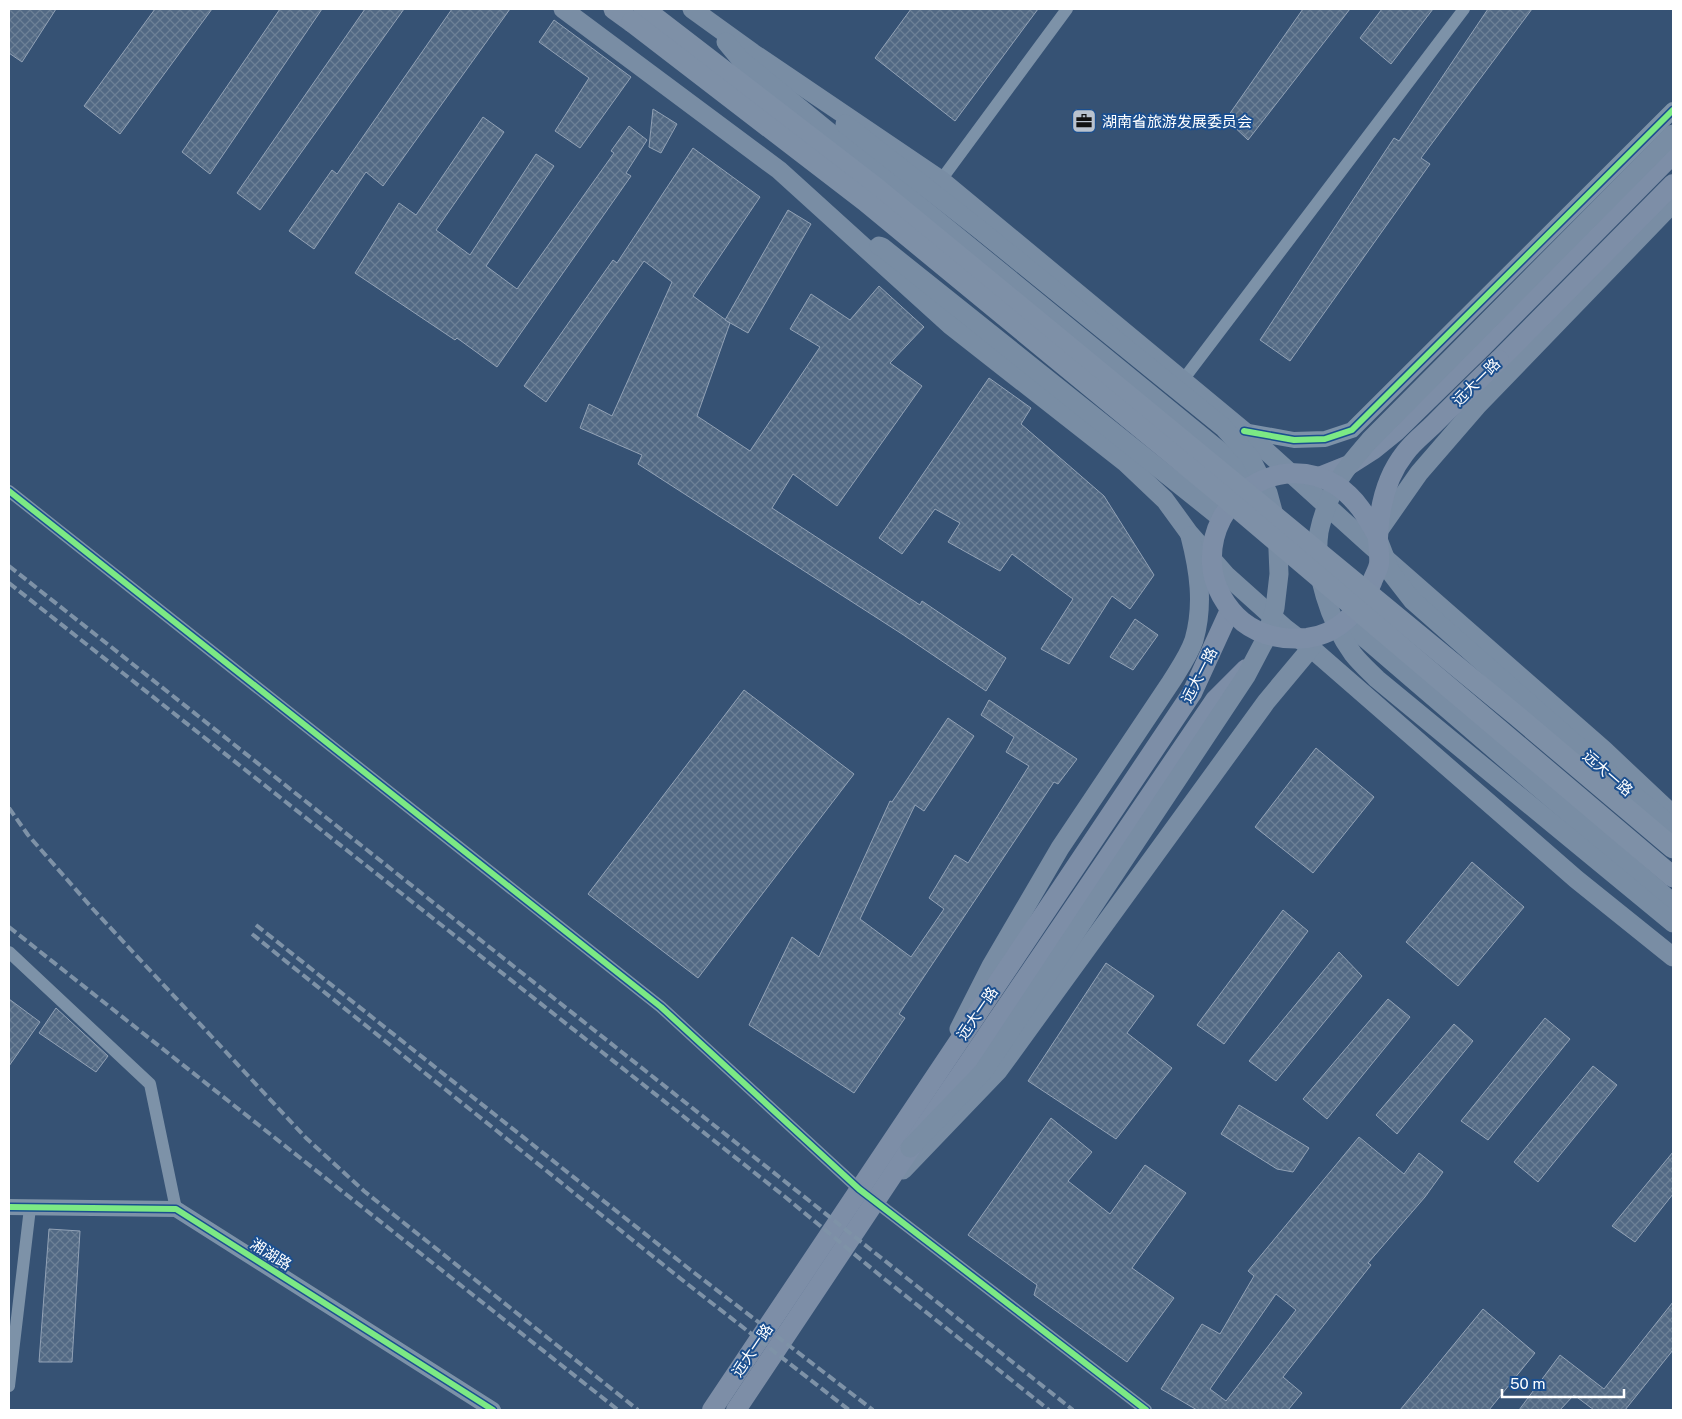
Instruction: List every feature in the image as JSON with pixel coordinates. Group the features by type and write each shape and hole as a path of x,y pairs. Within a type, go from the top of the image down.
{"highway":[{"path":"614,9 865,201 1216,490 1673,877"},
{"path":"644,9 890,199 1517,716 1673,848"}],"main road":[{"path":"563,9 779,170 950,324 1126,463 1165,500 1189,533 1226,575 1251,599 1311,648 1576,879 1673,957"},
{"path":"699,14 940,180 1183,380 1373,541 1673,815"},
{"path":"699,14 741,60 1258,482"},
{"path":"753,53 979,229 1223,427 1250,457 1268,493 1277,526 1279,574 1275,608 1265,640 1246,676 983,1072 910,1148"},
{"path":"1673,134 1370,440 1346,469 1326,507 1319,532 1318,556 1329,610 1336,627 1354,655 1377,679 1673,922"},
{"name":"远大一路","path":"1319,478 1349,465 1374,450 1414,414 1673,154"},
{"name":"远大一路","path":"1673,184 1404,453 1385,488 1373,541 1391,573 1412,600 1577,746 1673,827"},
{"path":"1373,541 1419,473 1477,406 1673,203"},
{"path":"861,242 882,247 1220,518"},
{"path":"1288,474 1304,474 1319,478 1335,484 1350,495 1361,508 1379,564 1366,596 1345,621 1330,631 1313,637 1277,638 1260,632 1230,610 1218,589 1212,566 1211,549 1215,533 1220,518 1236,497 1258,482 1273,476 1288,474"},
{"path":"937,1073 991,966 1060,848 1175,676 1193,642 1199,616 1199,584 1198,566 1189,533"},
{"name":"远大一路","path":"712,1410 1192,693 1230,610"},
{"path":"1345,621 1673,903"},
{"name":"远大一路","path":"736,1410 910,1148 1215,700 1277,638"},
{"path":"878,1197 998,1071 1266,702 1311,648"}],"street":[{"path":"940,180 1068,9"},
{"path":"1183,380 1464,9"},
{"path":"1244,431 1294,440 1325,439 1352,430 1673,110"},
{"path":"9,491 661,1007 859,1190 878,1197 1146,1410"},
{"path":"9,952 150,1084 176,1209 9,1207"},
{"path":"9,1378 30,1208"},
{"name":"湘湖路","path":"176,1209 493,1410"}],"building":[{"path":"9,9 56,9 22,62 9,53"},
{"path":"155,9 212,9 120,134 84,106"},
{"path":"280,9 322,9 210,174 182,152"},
{"path":"365,9 404,9 260,210 237,193"},
{"path":"452,9 510,9 383,186 366,172 314,249 289,231 332,170 337,174"},
{"path":"911,9 1038,9 955,121 875,58"},
{"path":"1303,9 1350,9 1248,140 1226,119"},
{"path":"1382,9 1433,9 1391,64 1360,38"},
{"path":"1488,9 1532,9 1421,158 1430,164 1290,361 1260,340 1394,138 1399,141"},
{"path":"554,20 631,77 580,148 555,131 589,78 539,42"},
{"path":"653,109 677,124 661,153 649,147"},
{"path":"483,117 504,132 436,230 470,255 536,154 554,166 486,266 517,289 614,153 611,151 629,126 647,140 626,173 631,176 497,367 457,338 455,340 355,273 399,203 416,215"},
{"path":"693,148 760,197 693,296 730,323 697,416 750,451 820,347 790,329 811,294 850,320 879,286 924,327 890,363 922,386 837,506 793,474 772,508 920,605 922,601 1006,658 986,691 902,634 638,464 642,455 580,428 589,404 612,416 672,282 644,261 546,402 524,386 613,260 617,263"},
{"path":"788,210 811,224 748,333 725,320"},
{"path":"989,378 1031,408 1021,424 1104,496 1154,575 1130,609 1112,596 1069,664 1041,649 1073,599 1012,554 1000,571 948,542 960,523 935,509 902,554 879,538"},
{"path":"1135,619 1158,635 1133,670 1110,657"},
{"path":"744,690 854,774 698,978 588,894"},
{"path":"989,700 1077,759 1058,784 1054,782 899,1014 905,1018 854,1093 749,1025 792,937 819,957 890,801 892,802 948,718 974,736 924,811 915,805 860,919 911,957 944,909 929,898 955,855 968,863 1029,766 1006,752 1014,737 981,715"},
{"path":"1316,748 1374,797 1313,873 1255,827"},
{"path":"1472,862 1524,907 1458,986 1406,942"},
{"path":"1283,910 1308,931 1224,1044 1197,1025"},
{"path":"1339,952 1362,976 1276,1081 1249,1061"},
{"path":"1106,963 1154,996 1127,1033 1172,1068 1116,1139 1028,1081"},
{"path":"9,999 40,1022 9,1066"},
{"path":"1388,999 1410,1017 1327,1119 1303,1099"},
{"path":"56,1008 108,1056 96,1072 39,1033"},
{"path":"1545,1018 1570,1039 1488,1140 1461,1121"},
{"path":"1454,1024 1473,1041 1397,1134 1376,1115"},
{"path":"1593,1066 1617,1085 1538,1182 1514,1162"},
{"path":"1239,1105 1309,1148 1293,1172 1277,1169 1221,1134"},
{"path":"1051,1118 1092,1152 1068,1181 1110,1214 1145,1165 1186,1193 1132,1268 1174,1298 1127,1362 1034,1295 1037,1285 968,1235"},
{"path":"1359,1137 1404,1174 1419,1153 1443,1172 1425,1197 1368,1263 1371,1265 1283,1377 1302,1393 1288,1410 1197,1410 1161,1389 1202,1324 1220,1334 1254,1276 1248,1271","holes":["1276,1294 1296,1310 1226,1401 1210,1389"]},
{"path":"1673,1152 1673,1194 1635,1242 1612,1226"},
{"path":"49,1229 80,1231 72,1362 39,1362"},
{"path":"1673,1302 1673,1350 1625,1410 1594,1410 1574,1395 1560,1410 1519,1410 1560,1355 1604,1389"},
{"path":"1483,1309 1535,1353 1489,1410 1400,1410"}],"railway":[{"path":"9,566 1073,1410"},
{"path":"9,583 784,1196 1049,1410"},
{"path":"9,808 28,835 92,908 306,1138 364,1191 638,1410"},
{"path":"256,925 688,1268 873,1410"},
{"path":"9,927 618,1410"},
{"path":"252,934 681,1279 849,1410"}],"cycle path":[{"path":"1244,431 1294,440 1325,439 1352,430 1673,110"},
{"path":"9,491 661,1007 859,1189 1146,1410"},
{"path":"9,1207 176,1209 493,1410"}],"place":[{"name":"湖南省旅游发展委员会","path":"1084,121"}]}
